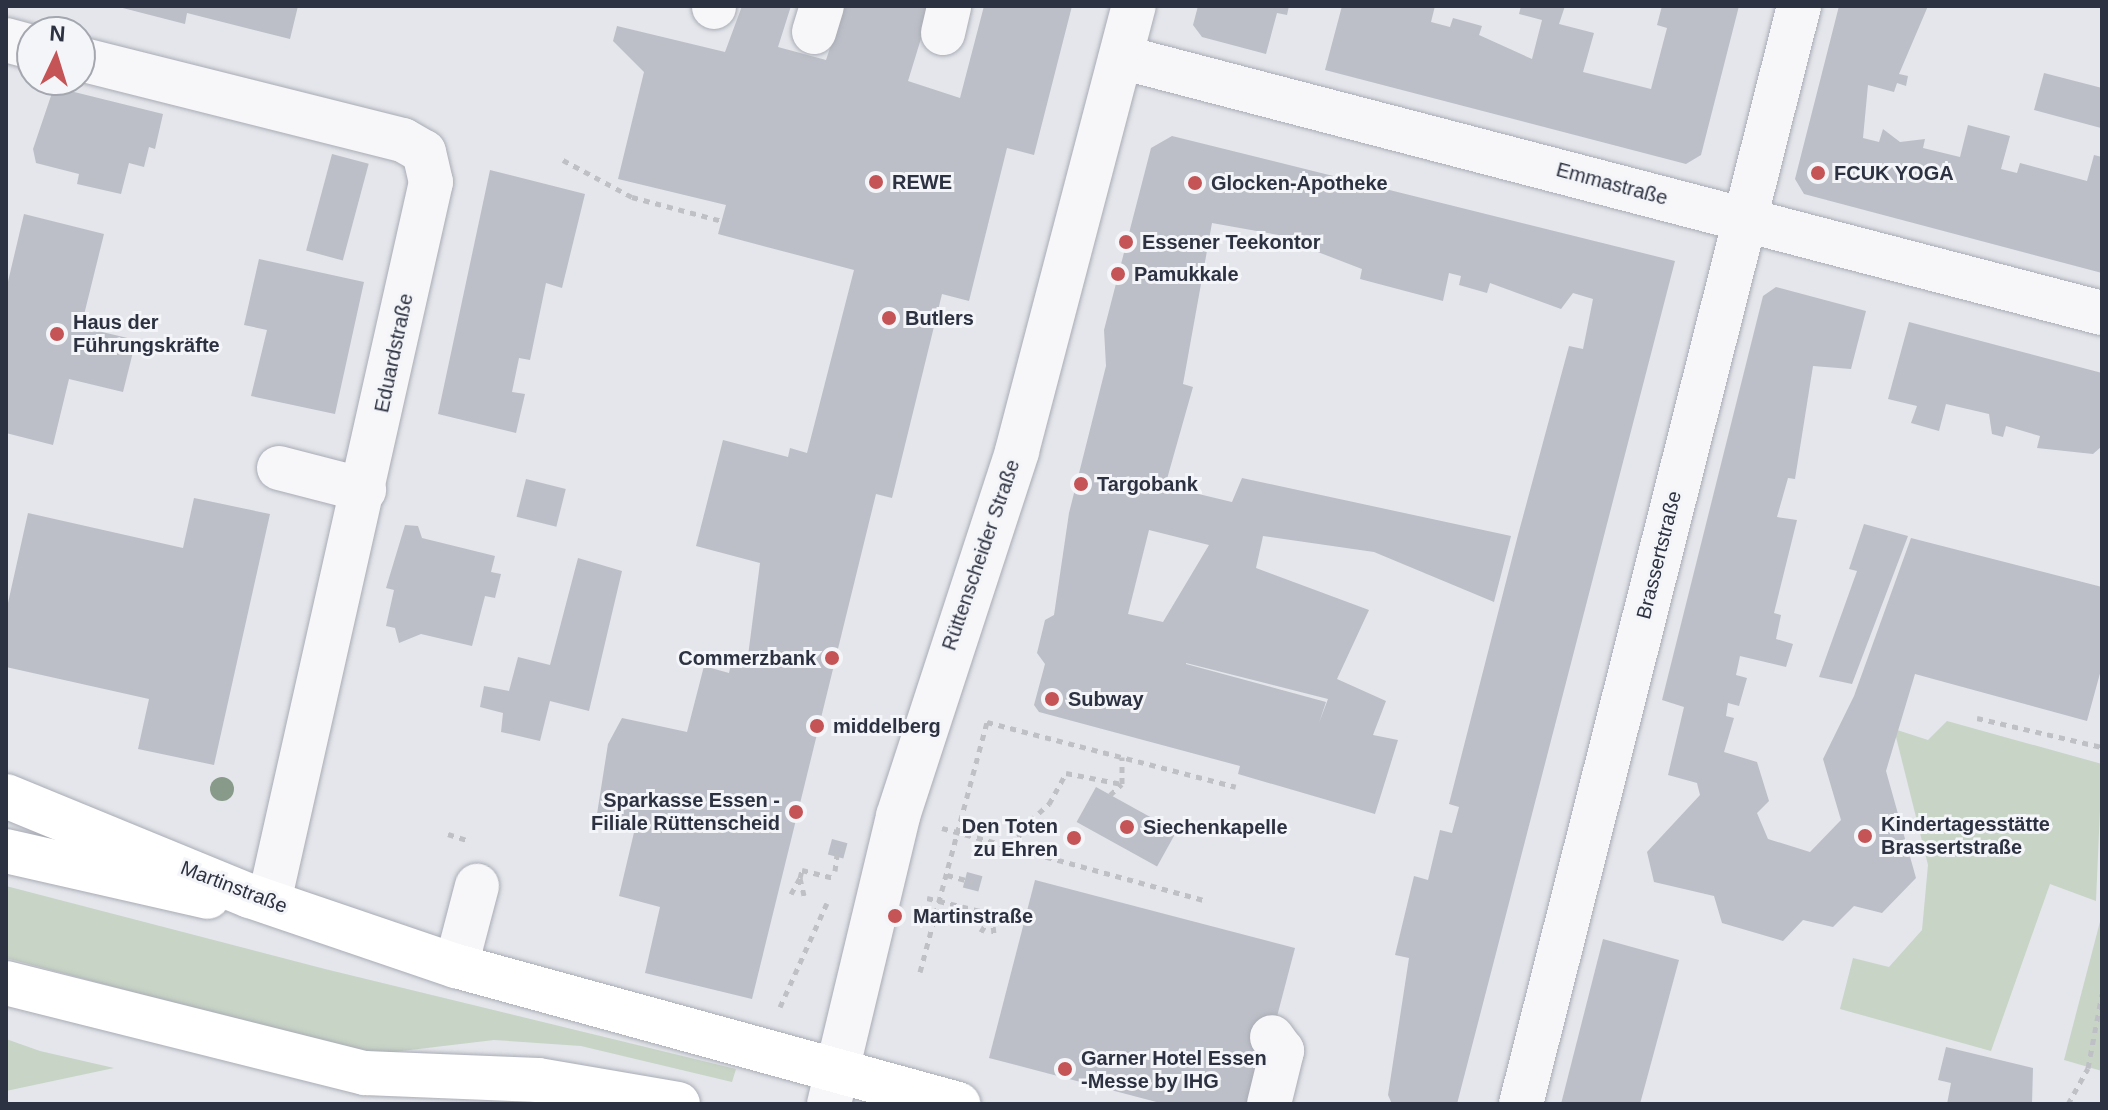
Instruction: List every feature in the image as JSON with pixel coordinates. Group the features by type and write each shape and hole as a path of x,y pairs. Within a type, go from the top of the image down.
{"main road":[{"path":"6,771 92,830"},
{"name":"Martinstraße","path":"6,796 260,899 833,1088 958,1104"},
{"path":"6,851 197,897 260,899"},
{"path":"6,983 365,1073 458,1091 538,1080 678,1104"}],"street":[{"name":"Rüttenscheider Straße","path":"833,1088 898,816 1017,451 1134,6"},
{"name":"Brassertstraße","path":"1521,1104 1799,6"},
{"name":"Emmastraße","path":"1121,57 2102,313"},
{"name":"Eduardstraße","path":"96,63 403,140 424,152 431,182 364,490 260,899"},
{"path":"279,468 364,490"},
{"path":"456,966 477,886"},
{"path":"1269,1104 1282,1051 1272,1037"}],"path":[{"path":"563,160 632,197 722,221"},
{"path":"1977,718 2102,747"},
{"path":"920,972 987,722 1236,787"},
{"path":"1110,795 1122,784 1122,757"},
{"path":"1015,848 1021,829 1049,804 1066,773 1122,784"},
{"path":"898,816 1207,901"},
{"path":"774,1017 836,878 838,848"},
{"path":"791,894 802,870 836,878"},
{"path":"947,874 973,882"},
{"path":"800,878 804,896"},
{"path":"927,898 992,914"},
{"path":"981,932 992,914"},
{"path":"992,914 994,934"},
{"path":"2068,1104 2088,1068 2102,994"}],"green space":[{"path":"1947,721 2102,764 2096,901 2050,884 1991,1051 1840,1009 1853,958 1889,967 1922,930 1928,865 1894,729 1928,740"},
{"path":"6,886 325,969 736,1069 732,1082 581,1046 494,1040 368,1055 6,958"},
{"path":"2102,914 2102,1071 2064,1060"},
{"path":"6,1039 40,1051 114,1068 6,1091"}],"building":[{"path":"115,6 298,6 290,39 187,13 185,24"},
{"path":"742,6 791,6 778,47 826,60 844,6 931,6 908,81 960,98 984,6 1072,6 1034,155 1007,148 969,301 942,294 892,498 876,494 752,999 645,973 660,907 619,896 636,824 597,814 608,744 622,718 687,732 704,666 729,673 733,654 748,656 760,563 696,546 723,440 788,457 790,448 807,453 854,270 718,234 726,205 618,179 644,72 613,41 617,26 725,52"},
{"path":"1198,6 1289,6 1287,15 1277,13 1266,54 1202,37 1193,25"},
{"path":"1342,6 1435,6 1431,22 1450,27 1453,18 1482,26 1479,35 1532,59 1542,20 1519,14 1521,6 1565,6 1559,24 1594,33 1583,72 1651,89 1667,28 1657,25 1662,6 1739,6 1701,155 1686,164 1325,70"},
{"path":"1839,6 1928,6 1899,74 1908,76 1906,86 1897,83 1894,92 1868,85 1863,138 1879,142 1883,129 1900,142 1925,139 1923,148 1960,157 1968,125 2010,136 2001,169 2017,173 2020,163 2087,181 2094,155 2102,157 2102,273 1804,194 1795,179"},
{"path":"2044,73 2102,88 2101,128 2034,110"},
{"path":"51,96 90,96 163,114 155,149 149,147 144,167 129,163 121,194 77,184 79,174 36,163 33,149"},
{"path":"1172,136 1675,261 1457,1104 1392,1104 1388,1095 1409,958 1395,955 1414,876 1428,880 1440,830 1452,833 1459,807 1449,804 1518,535 1569,346 1583,349 1593,299 1573,293 1561,309 1490,283 1487,293 1459,285 1461,276 1449,273 1443,301 1360,279 1362,269 1310,249 1312,241 1212,223 1183,384 1193,387 1165,486 1232,502 1242,478 1511,536 1494,602 1374,552 1263,536 1256,568 1369,610 1337,679 1386,701 1373,735 1398,740 1375,814 1238,774 1240,766 1039,712 1034,705 1045,664 1037,653 1045,620 1054,615 1069,513 1106,366 1104,330 1151,148","holes":["1149,530 1209,545 1163,622 1128,614","1186,663 1328,699 1319,723 1326,702"]},
{"path":"332,154 369,164 343,260 306,251"},
{"path":"490,170 585,194 562,288 546,283 530,360 519,358 512,392 525,394 516,433 438,414"},
{"path":"24,214 104,234 81,327 136,340 123,392 69,379 53,445 6,433 6,290"},
{"path":"259,259 364,282 335,414 251,396 267,330 244,325"},
{"path":"1776,287 1866,311 1851,369 1813,366 1795,479 1788,478 1777,517 1797,520 1774,613 1781,615 1776,639 1793,644 1786,667 1740,656 1736,675 1747,678 1739,706 1728,703 1726,716 1734,718 1724,752 1757,762 1769,801 1757,813 1768,839 1810,852 1841,820 1823,759 1854,696 1911,538 2102,587 2102,666 2087,721 1915,674 1886,771 1916,878 1882,913 1854,906 1833,927 1803,920 1783,941 1722,923 1714,896 1654,882 1647,852 1700,795 1697,783 1668,775 1684,707 1662,700 1763,296"},
{"path":"1909,322 2102,373 2102,446 2093,454 2037,448 2040,436 2006,426 2003,437 1992,434 1989,414 1946,404 1939,431 1911,423 1917,406 1888,399"},
{"path":"526,479 566,489 556,527 517,517"},
{"path":"194,498 270,514 214,765 138,749 149,699 6,667 6,612 28,513 183,548"},
{"path":"1864,524 1908,536 1852,684 1819,677 1857,571 1849,569"},
{"path":"405,525 418,526 422,538 495,556 491,572 501,574 495,598 485,596 472,646 421,634 399,643 395,628 386,626 394,590 386,588"},
{"path":"578,558 622,571 589,711 550,701 540,741 501,732 503,713 480,707 484,686 509,691 518,657 550,665"},
{"name":"Siechenkapelle","path":"1096,787 1176,832 1157,867 1077,822"},
{"path":"832,839 847,843 843,859 828,854"},
{"path":"967,872 982,876 978,892 963,887"},
{"path":"1035,880 1295,948 1254,1104 1164,1104 989,1058"},
{"path":"1603,939 1679,960 1640,1104 1561,1104"},
{"path":"1946,1047 2033,1068 2032,1104 1947,1104 1951,1083 1938,1080"}],"place":[{"name":"FCUK YOGA","path":"1818,173"},
{"name":"REWE","path":"876,182"},
{"name":"Glocken-Apotheke","path":"1195,183"},
{"name":"Essener Teekontor","path":"1126,242"},
{"name":"Pamukkale","path":"1118,274"},
{"name":"Butlers","path":"889,318"},
{"name":"Haus der Führungskräfte","path":"57,334"},
{"name":"Targobank","path":"1081,484"},
{"name":"Commerzbank","path":"832,658"},
{"name":"Subway","path":"1052,699"},
{"name":"middelberg","path":"817,726"},
{"name":"Sparkasse Essen - Filiale Rüttenscheid","path":"796,812"},
{"name":"Siechenkapelle","path":"1127,827"},
{"name":"Kindertagesstätte Brassertstraße","path":"1865,836"},
{"name":"Den Toten zu Ehren","path":"1074,838"},
{"name":"Martinstraße","path":"895,916"},
{"name":"Garner Hotel Essen -Messe by IHG","path":"1065,1069"}]}
